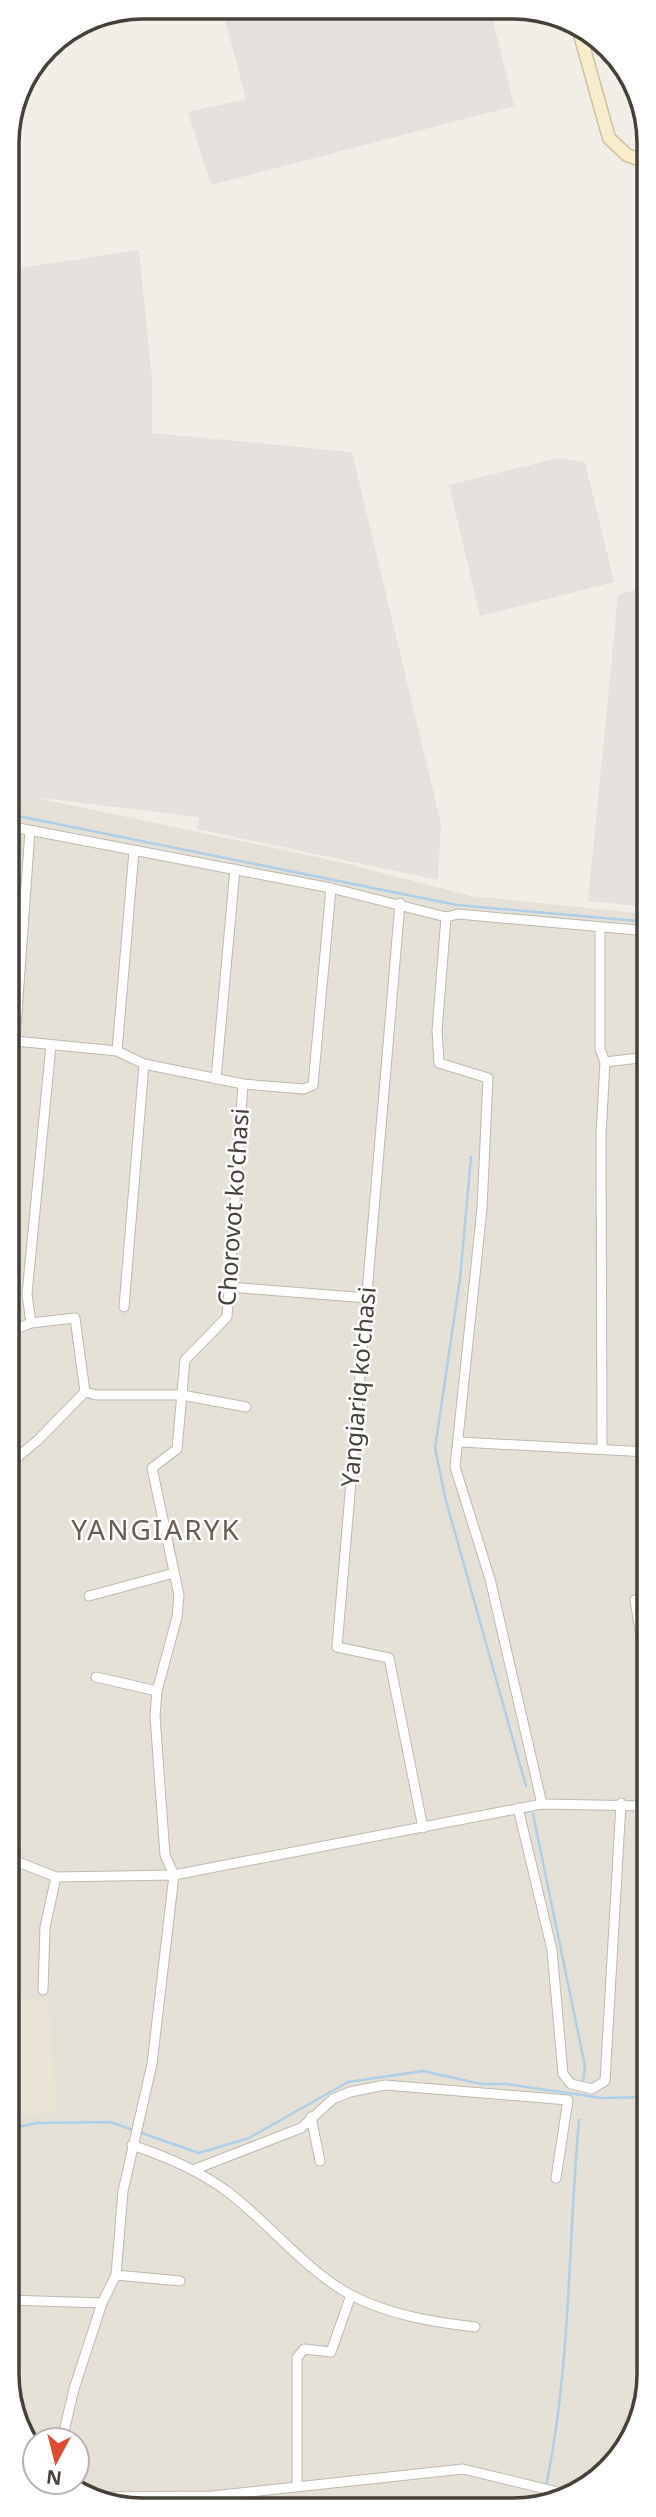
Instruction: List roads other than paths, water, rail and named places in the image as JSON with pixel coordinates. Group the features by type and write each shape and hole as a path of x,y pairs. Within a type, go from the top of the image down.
{"street":[{"path":"581,40 606,129 617,148 637,158"},
{"path":"20,829 331,888 400,903 446,917 458,914 637,930"},
{"path":"20,976 30,831"},
{"path":"117,1051 134,851"},
{"name":"Chorovot ko'chasi","path":"216,1079 235,869"},
{"path":"20,1042 117,1051 144,1064 243,1084 304,1089 313,1085 331,888"},
{"name":"Yangiariq ko'chasi","path":"400,903 337,1647 389,1658 423,1828"},
{"path":"446,917 437,1031 439,1062 488,1077 482,1208 460,1442 455,1467 490,1579 542,1804"},
{"path":"600,927 600,1049 605,1062 601,1135 602,1449"},
{"path":"31,1322 27,1294 51,1045"},
{"path":"605,1062 637,1058"},
{"path":"124,1307 144,1064"},
{"name":"Chorovot ko'chasi","path":"174,1573 152,1468 177,1449 185,1360 227,1317 243,1084"},
{"path":"229,1287 367,1298"},
{"path":"19,1327 31,1322 75,1318 85,1392"},
{"path":"85,1392 96,1395 182,1395 246,1407"},
{"path":"19,1454 85,1392"},
{"path":"460,1442 485,1446 636,1451"},
{"path":"65,2426 74,2389 102,2303 116,2275 123,2191 152,2064 174,1875 165,1855 155,1716 157,1691 177,1617 179,1595 174,1573 89,1596"},
{"path":"635,1600 636,1608"},
{"path":"96,1676 157,1691"},
{"path":"519,1808 551,1950 563,2074 571,2084 592,2089 605,2081 621,1803"},
{"path":"19,1862 56,1877 174,1875 542,1804 636,1805"},
{"path":"43,1990 45,1927 56,1877"},
{"path":"193,2170 301,2128 333,2099 350,2092 385,2085 568,2100 556,2178"},
{"path":"311,2117 320,2161"},
{"path":"132,2145 179,2161 228,2193 351,2295 424,2321 475,2327"},
{"path":"116,2275 180,2281"},
{"path":"297,2487 296,2358 304,2349 331,2352 351,2295"},
{"path":"19,2300 102,2303"},
{"path":"126,2497 179,2496 297,2487 463,2469 552,2491"}],"waterway":[{"path":"20,816 457,905 637,921"},
{"path":"471,1157 460,1279 435,1448 445,1497 526,1786"},
{"path":"533,1814 585,2066 583,2082"},
{"path":"19,2127 37,2123 110,2122 199,2153 249,2138 348,2082 423,2071 481,2084 507,2084 602,2098 636,2097"},
{"path":"546,2486 565,2350 579,2120"}],"district":[{"name":"YANGIARYK","path":"156,1530"}]}
